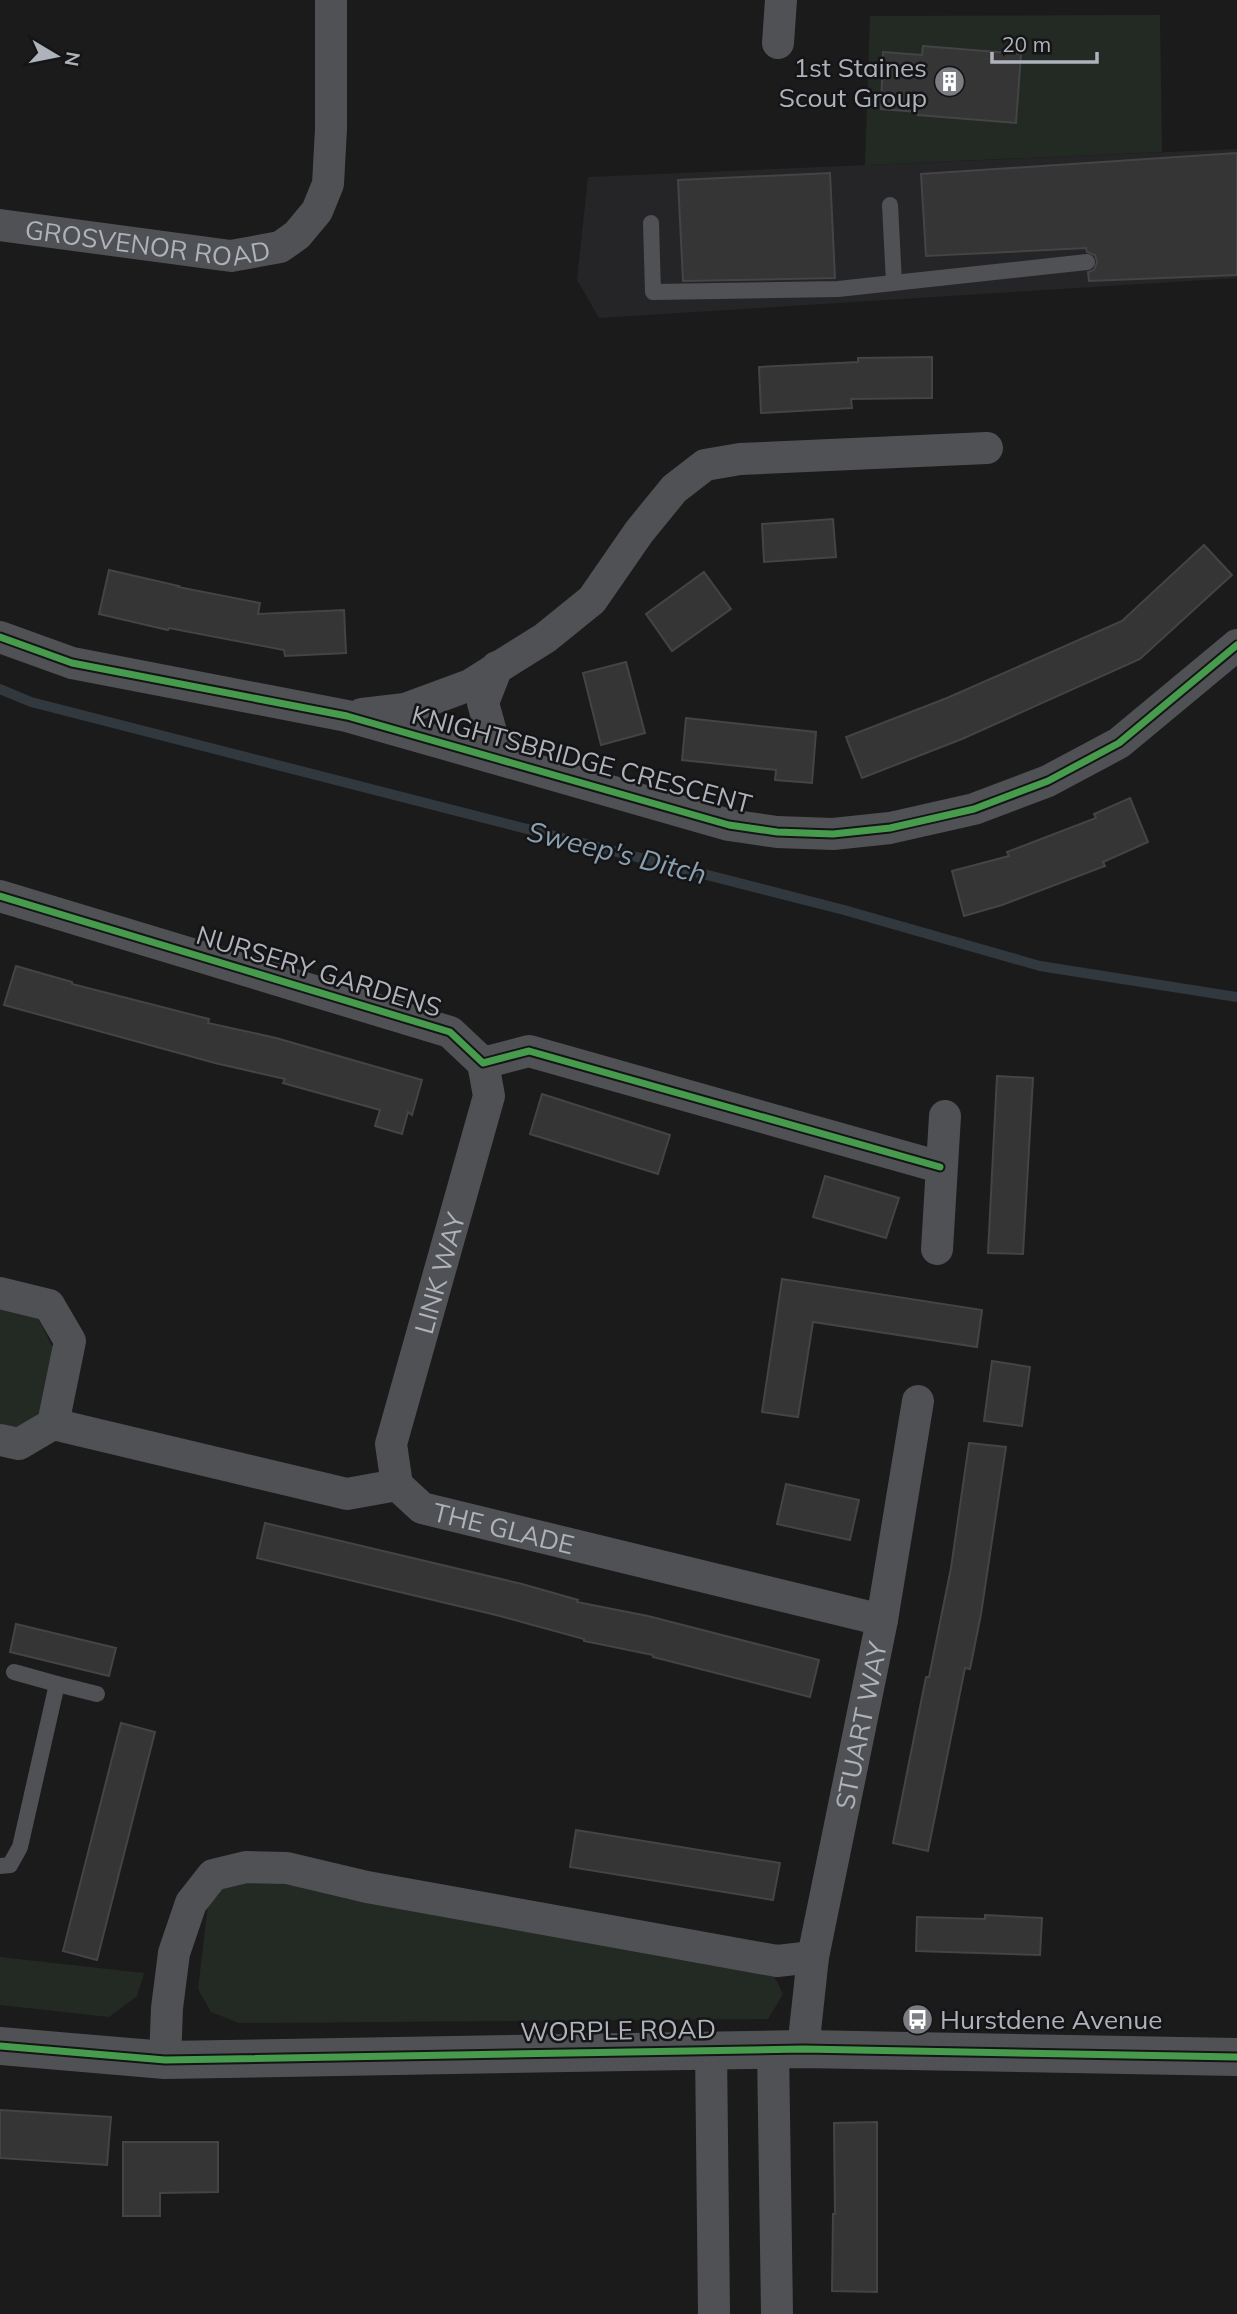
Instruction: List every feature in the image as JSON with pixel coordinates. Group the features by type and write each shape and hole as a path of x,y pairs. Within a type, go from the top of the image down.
{"street":[{"name":"GROSVENOR ROAD","path":"0,225 231,256 280,247 298,235 317,211 328,184 331,130 331,0"},
{"path":"778,43 781,0"},
{"name":"KNIGHTSBRIDGE CRESCENT","path":"347,716 405,709 470,685 545,638 592,600 639,532 674,489 705,465 740,459 987,448"},
{"name":"KNIGHTSBRIDGE CRESCENT","path":"0,637 72,663 347,716 729,825 777,832 833,834 890,828 974,809 1048,781 1119,743 1237,645"},
{"name":"KNIGHTSBRIDGE CRESCENT","path":"497,667 483,703 493,739 526,767"},
{"name":"NURSERY GARDENS","path":"0,896 450,1032 483,1063"},
{"path":"483,1063 529,1051 940,1167"},
{"name":"LINK WAY","path":"397,1485 391,1444 489,1096 483,1063"},
{"path":"937,1249 945,1116"},
{"path":"0,1293 49,1306 70,1341 53,1423"},
{"name":"STUART WAY","path":"788,2049 813,1957 882,1620 918,1401"},
{"path":"0,1440 19,1444 53,1423 347,1494 397,1485"},
{"name":"THE GLADE","path":"397,1485 422,1508 882,1620"},
{"path":"165,2060 167,2008 174,1953 191,1903 213,1875 246,1867 287,1868 367,1887 777,1961 813,1957"},
{"name":"WORPLE ROAD","path":"0,2046 165,2060 711,2049 1237,2057"},
{"path":"711,2049 714,2314"},
{"path":"777,2314 788,2049"}],"lane":[{"path":"890,205 894,282"},
{"path":"651,223 653,292 838,289 1087,262"},
{"path":"14,1672 97,1695"},
{"path":"0,1866 10,1865 20,1847 57,1684"}],"shaded area":[{"path":"1160,15 1162,152 865,165 870,16"},
{"path":"1237,149 1237,278 599,318 577,280 588,177"},
{"path":"0,1307 37,1316 53,1348 40,1412 22,1428 0,1424"},
{"path":"254,1877 772,1972 783,1994 768,2019 239,2023 211,2012 198,1989 208,1905 221,1887"},
{"path":"0,1957 144,1973 137,1996 109,2017 0,2005"}],"building":[{"name":"1st Staines Scout Group","path":"923,46 1021,54 1016,123 918,115 918,112 881,109 883,52 922,55"},
{"path":"1237,153 1237,275 1089,281 1088,272 1094,270 1097,262 1095,255 1087,252 1086,248 926,256 921,174"},
{"path":"830,173 835,278 683,281 678,180"},
{"path":"932,357 932,398 851,399 852,408 761,413 759,367 858,362 858,358"},
{"path":"833,519 836,557 764,562 762,524"},
{"path":"1204,545 1232,575 1140,659 962,739 862,778 846,737 947,698 1122,621"},
{"path":"109,570 260,603 258,614 344,610 346,653 285,656 284,650 169,628 168,630 99,614"},
{"path":"704,572 731,609 672,651 646,614"},
{"path":"626,662 645,733 601,745 583,673"},
{"path":"686,718 816,732 812,783 775,780 776,770 682,760"},
{"path":"1130,798 1148,842 1103,862 1105,866 1002,905 964,916 952,871 1009,856 1007,852 1096,818 1094,814"},
{"path":"16,966 72,984 209,1019 208,1023 276,1038 422,1080 412,1115 408,1112 402,1134 375,1126 380,1110 283,1083 285,1079 215,1063 4,1005"},
{"path":"997,1076 1033,1078 1023,1254 988,1253"},
{"path":"542,1094 670,1135 658,1174 530,1134"},
{"path":"825,1176 899,1198 886,1238 813,1217"},
{"path":"782,1279 982,1310 977,1347 813,1322 798,1417 762,1412"},
{"path":"992,1361 1030,1367 1022,1426 984,1421"},
{"path":"969,1443 1006,1447 981,1614 970,1669 965,1668 928,1851 893,1843 951,1568"},
{"path":"786,1484 859,1500 850,1540 777,1524"},
{"path":"265,1523 522,1584 578,1600 577,1602 648,1616 819,1660 810,1697 653,1655 584,1641 496,1615 257,1558"},
{"path":"16,1624 116,1648 109,1676 10,1652"},
{"path":"121,1723 155,1732 97,1960 63,1951"},
{"path":"576,1830 780,1863 773,1900 570,1867"},
{"path":"985,1915 1042,1918 1040,1955 916,1951 917,1917 985,1919"},
{"path":"0,2110 111,2117 107,2165 0,2158"},
{"path":"877,2122 877,2292 832,2291 834,2123"},
{"path":"123,2142 218,2142 218,2192 160,2193 160,2216 123,2216"}],"waterway":[{"name":"Sweep's Ditch","path":"0,689 31,702 844,910 1040,966 1237,997"}],"cycle path":[{"path":"0,637 72,663 347,716 729,825 777,832 833,834 890,828 974,809 1048,781 1119,743 1237,645"},
{"path":"0,896 450,1032 483,1063 529,1051 940,1167"},
{"path":"0,2046 165,2060 803,2049 1237,2057"}],"place":[{"name":"1st Staines Scout Group","path":"950,82"},
{"name":"Hurstdene Avenue","path":"917,2019"}]}
